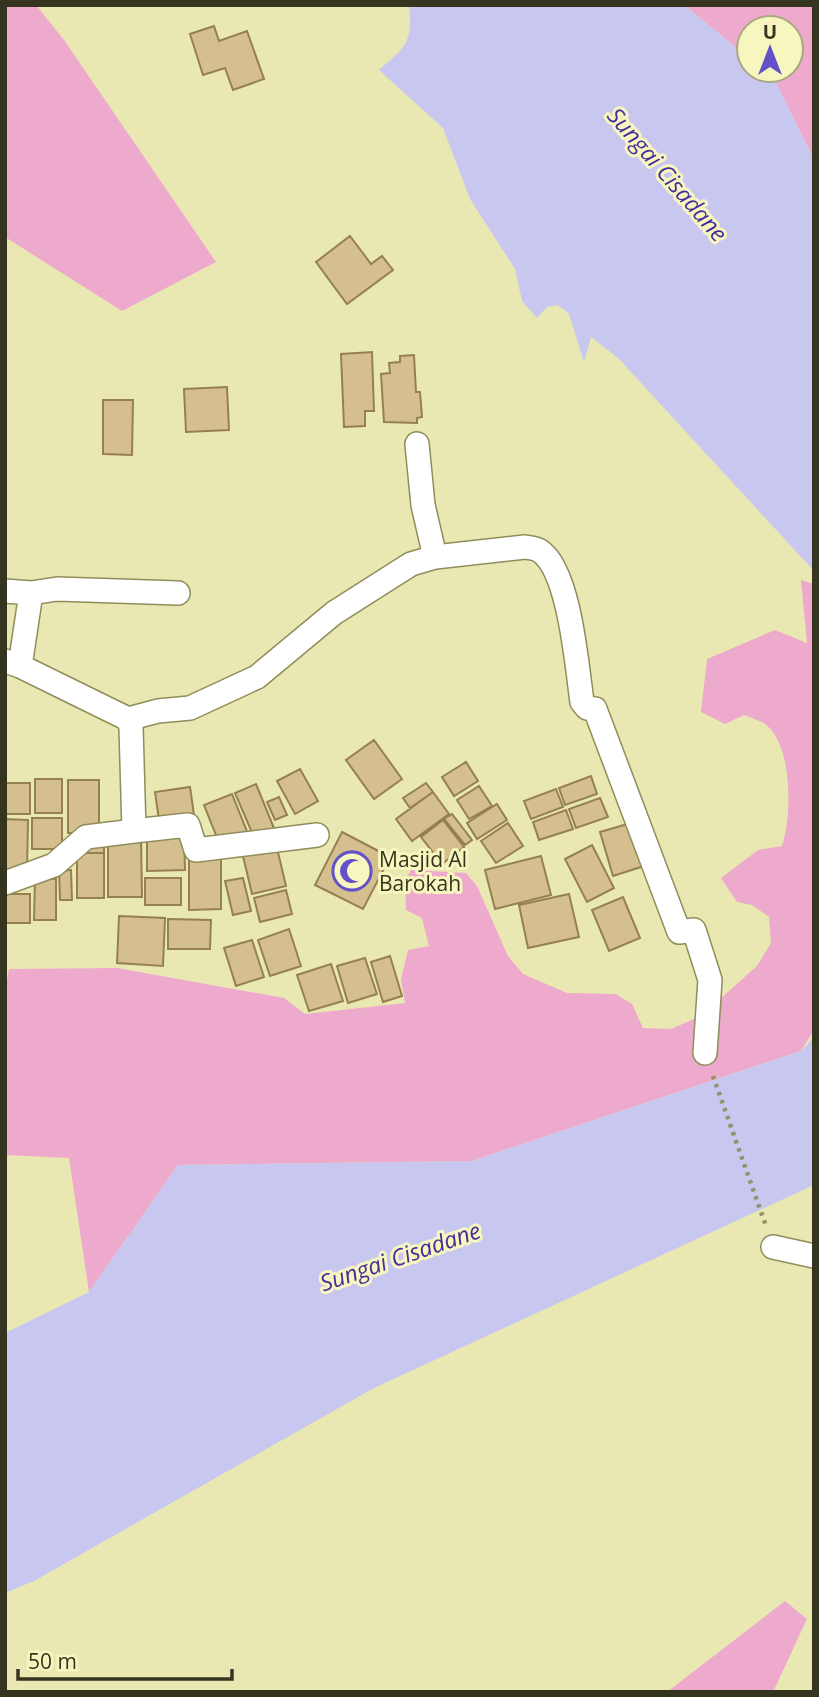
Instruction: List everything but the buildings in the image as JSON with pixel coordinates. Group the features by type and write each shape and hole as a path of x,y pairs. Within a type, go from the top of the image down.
{"street":[{"path":"416,444 423,505 435,558"},
{"path":"31,593 13,664 128,719 158,711 190,708 257,677 345,606 411,564 435,558 525,547 539,550 554,566 569,611 582,702 587,708 595,709 679,932 694,930 698,942 710,980 705,1053"},
{"path":"5,591 31,593 57,589 178,593"},
{"path":"128,719 131,727 134,831"},
{"path":"5,883 54,865 86,837 188,825 196,850 317,835"},
{"path":"773,1247 814,1256"}],"path":[{"path":"705,1053 773,1247"}],"shaded area":[{"path":"5,5 36,5 64,40 216,262 122,311 5,237"},
{"path":"684,5 814,5 814,160 776,84 805,84 805,14 735,14 735,47"},
{"path":"801,580 814,584 814,1030 801,1051 472,1161 178,1165 89,1292 69,1158 5,1155 5,991 9,969 117,968 284,998 305,1014 405,1003 401,979 408,950 429,946 422,918 406,910 405,881 411,870 466,873 477,886 508,956 523,974 567,993 616,994 632,1004 643,1028 671,1029 701,1016 757,966 771,943 769,917 752,905 737,902 721,878 758,850 782,846 788,818 785,764 774,734 765,724 744,715 725,724 701,712 707,659 775,630 807,643"},
{"path":"785,1601 807,1619 773,1692 667,1692"}],"water":[{"name":"Sungai Cisadane","path":"409,5 684,5 735,47 735,84 777,84 814,160 814,571 618,358 591,337 584,362 569,314 558,305 547,307 537,318 522,301 515,269 470,199 443,128 379,70 406,43"},
{"name":"Sungai Cisadane","path":"814,1037 814,1185 374,1388 34,1581 5,1593 5,1333 89,1292 178,1165 472,1161 801,1051"}],"place":[{"name":"Masjid Al Barokah","path":"352,871"}]}
